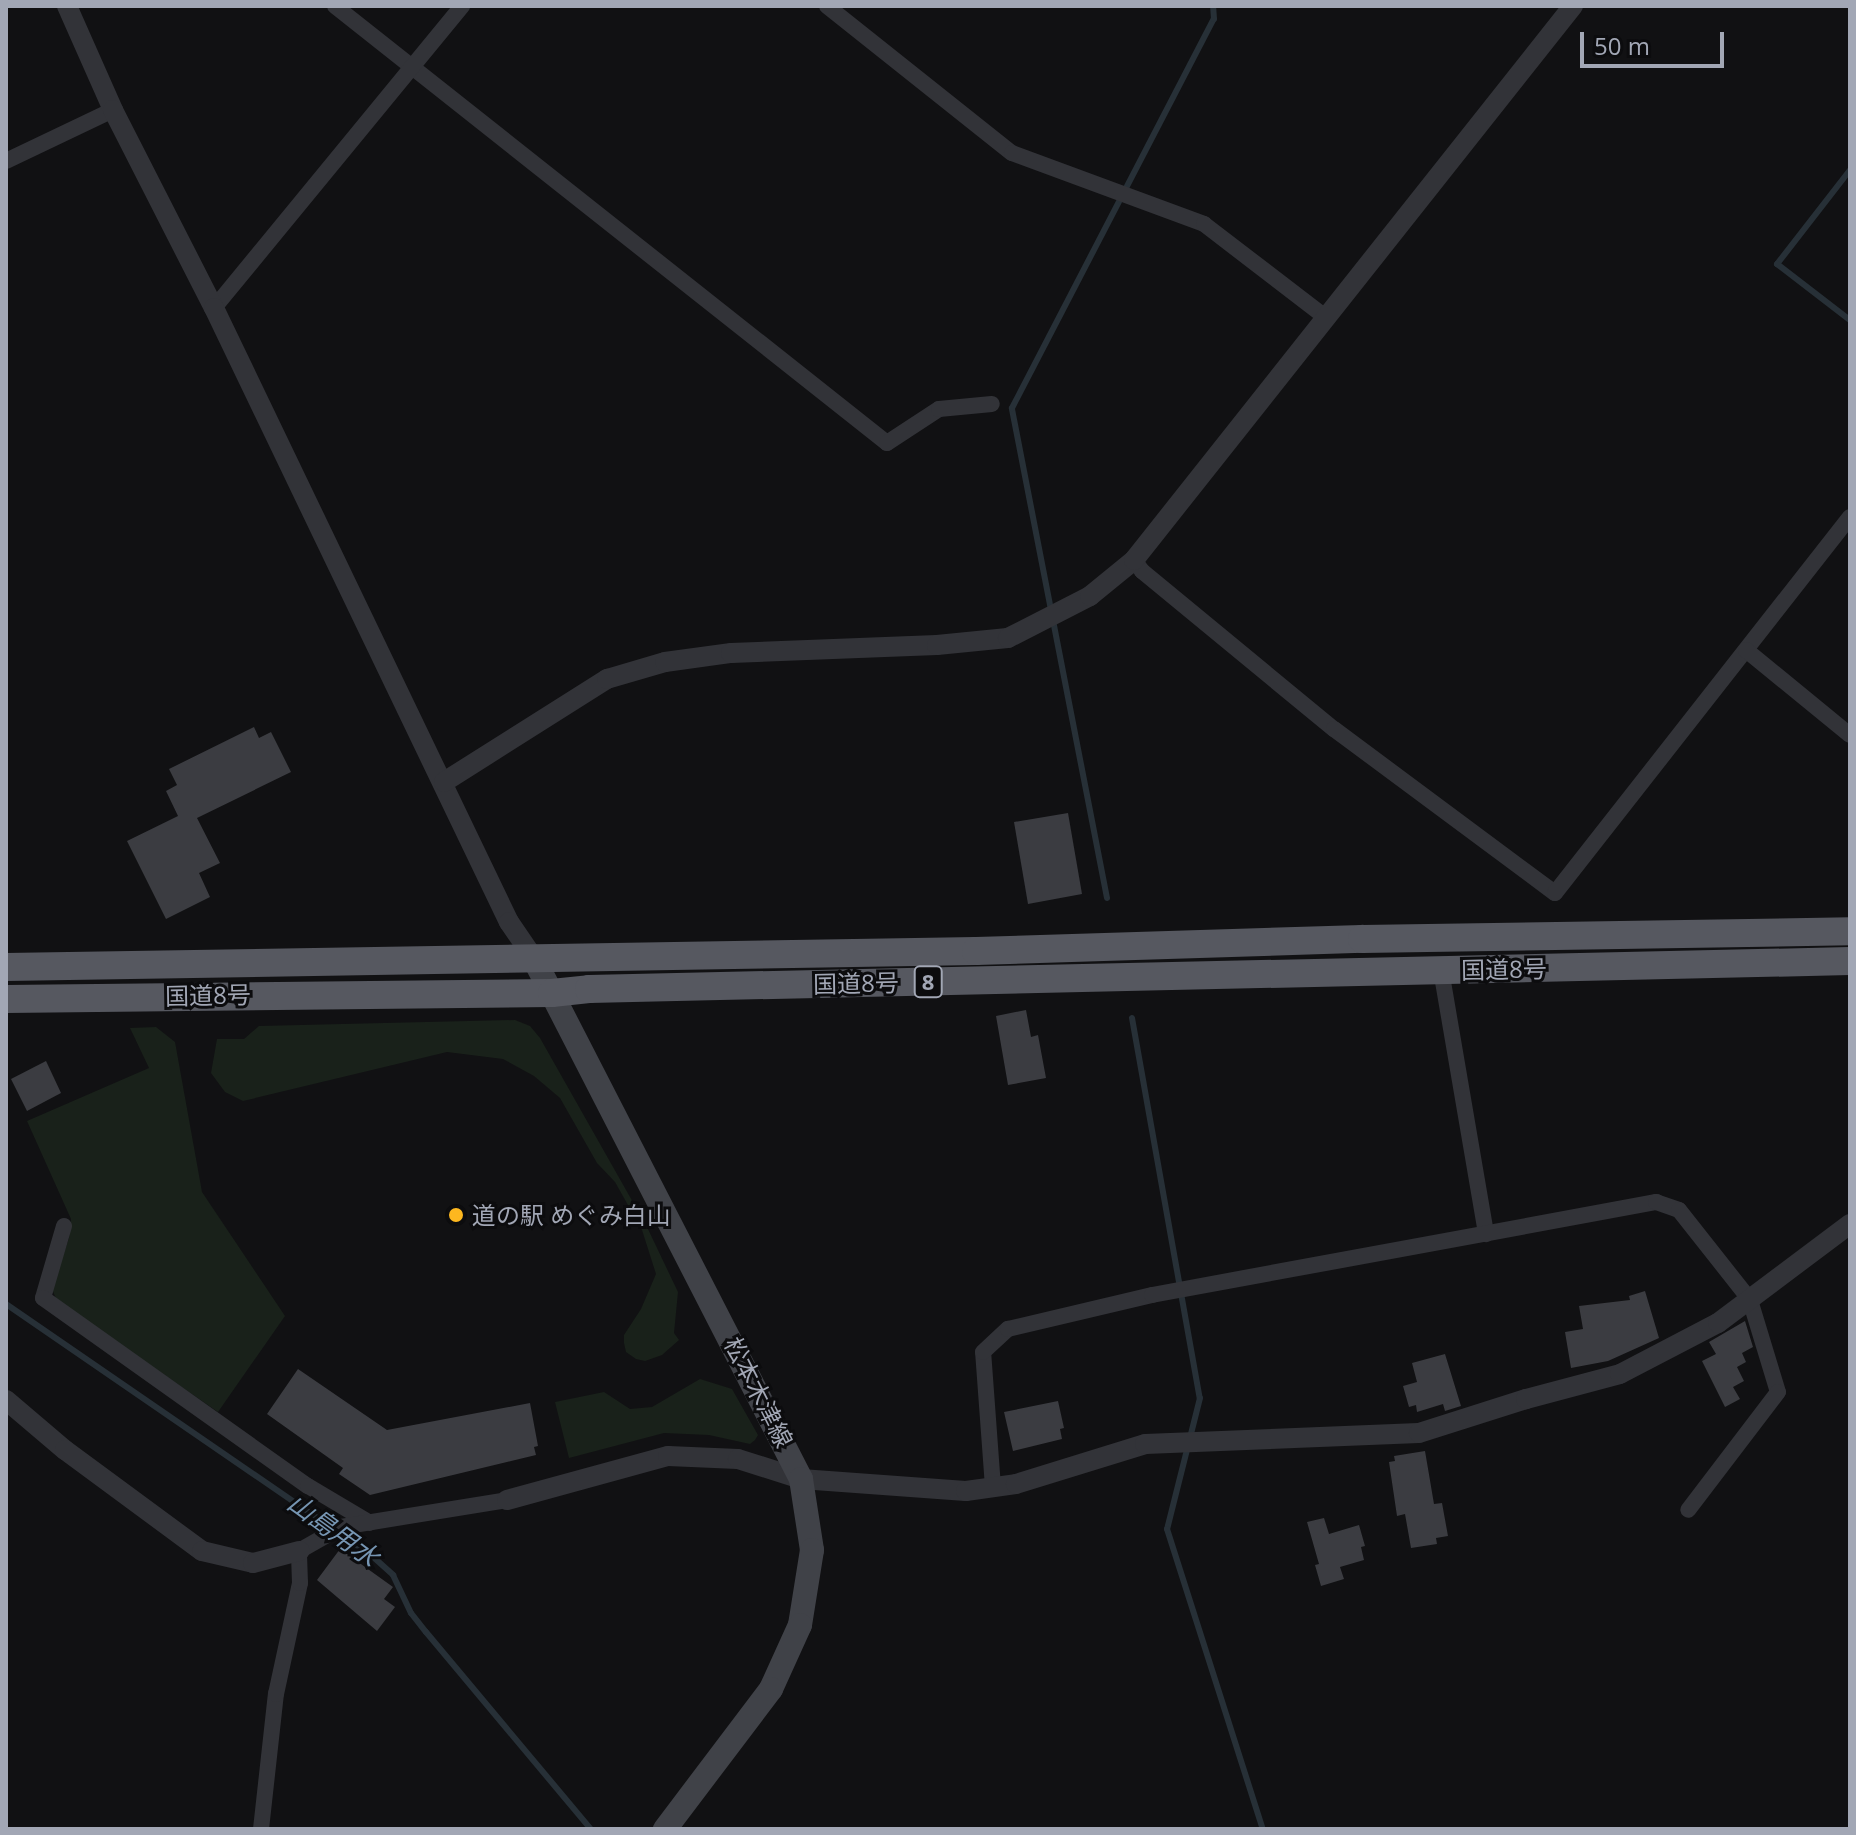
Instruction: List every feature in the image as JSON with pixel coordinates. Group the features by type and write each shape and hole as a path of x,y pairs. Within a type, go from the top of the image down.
{"highway":[{"name":"国道8号","path":"6,967 976,951 1362,939 1850,931"},
{"name":"国道8号","path":"6,999 552,993 589,989 1850,961"}],"main road":[{"name":"松本木津線","path":"533,957 801,1479 812,1550 800,1625 771,1689 665,1829"}],"street":[{"path":"67,6 113,110 214,308 509,922 533,957"},
{"path":"335,6 887,443 939,409 992,404"},
{"path":"214,308 462,6"},
{"path":"827,6 1012,153 1204,224 1325,317"},
{"path":"444,782 607,679 665,662 731,653 937,645 1008,638 1090,596 1134,560 1573,6"},
{"path":"6,161 113,110"},
{"path":"1134,560 1142,571 1334,729 1555,893 1850,517"},
{"path":"1746,650 1850,735"},
{"path":"1441,970 1486,1234"},
{"path":"993,1487 983,1352 1008,1329 1168,1292 1656,1202 1679,1210 1750,1300 1778,1392 1688,1510"},
{"path":"6,1400 65,1450 202,1551 253,1563 299,1551 341,1527 507,1500 668,1456 738,1459 801,1479 966,1491 1016,1484 1145,1444 1365,1438 1419,1433 1526,1399 1620,1374 1718,1323 1850,1224"},
{"path":"64,1226 43,1298 308,1486 370,1523"},
{"path":"261,1829 276,1694 300,1583 299,1551"}],"shaded area":[{"path":"515,1020 530,1026 540,1038 647,1227 678,1292 674,1333 679,1340 662,1355 645,1361 636,1359 626,1352 624,1343 624,1335 641,1309 656,1274 642,1230 615,1182 597,1163 560,1098 534,1076 503,1059 447,1052 243,1101 225,1092 211,1073 217,1039 244,1039 259,1026"},
{"path":"156,1027 175,1042 202,1192 285,1316 218,1412 57,1301 52,1289 69,1238 71,1219 27,1121 149,1068 130,1028"},
{"path":"700,1379 732,1389 758,1435 755,1440 750,1444 709,1435 664,1433 569,1458 555,1402 604,1392 630,1409 652,1407"}],"building":[{"path":"254,727 259,738 271,732 291,772 197,818 220,863 199,873 210,897 166,919 127,841 178,816 166,791 177,785 169,769"},
{"path":"1068,813 1082,894 1028,904 1014,822"},
{"path":"1026,1010 1031,1037 1038,1035 1046,1078 1008,1085 996,1016"},
{"path":"46,1061 61,1093 27,1111 11,1079"},
{"path":"1645,1291 1659,1338 1608,1361 1571,1368 1565,1332 1583,1329 1579,1306 1630,1300 1629,1296"},
{"path":"1745,1321 1753,1347 1742,1353 1746,1362 1737,1367 1744,1381 1733,1387 1740,1399 1725,1407 1702,1361 1716,1354 1709,1342"},
{"path":"1445,1354 1461,1406 1445,1411 1443,1404 1417,1412 1416,1405 1409,1407 1403,1386 1417,1382 1412,1363"},
{"path":"298,1369 387,1430 530,1403 538,1446 534,1447 536,1455 370,1495 339,1474 343,1468 267,1414"},
{"path":"1058,1401 1064,1428 1060,1429 1062,1439 1013,1451 1004,1412"},
{"path":"1425,1451 1434,1504 1442,1503 1448,1536 1436,1538 1437,1544 1411,1548 1405,1514 1397,1516 1389,1462 1395,1461 1394,1456"},
{"path":"1324,1518 1329,1534 1359,1525 1365,1546 1361,1547 1364,1560 1340,1567 1344,1579 1321,1586 1315,1565 1319,1564 1307,1522"},
{"path":"340,1549 393,1587 384,1599 395,1607 377,1631 317,1580"}],"waterway":[{"path":"1107,898 1012,408 1214,19 1213,6"},
{"path":"1850,170 1777,264 1850,320"},
{"path":"1132,1018 1200,1398 1167,1529 1263,1829"},
{"name":"山島用水","path":"6,1304 371,1555 393,1575 411,1613 426,1632 591,1829"}],"place":[{"name":"道の駅 めぐみ白山","path":"456,1215"}]}
